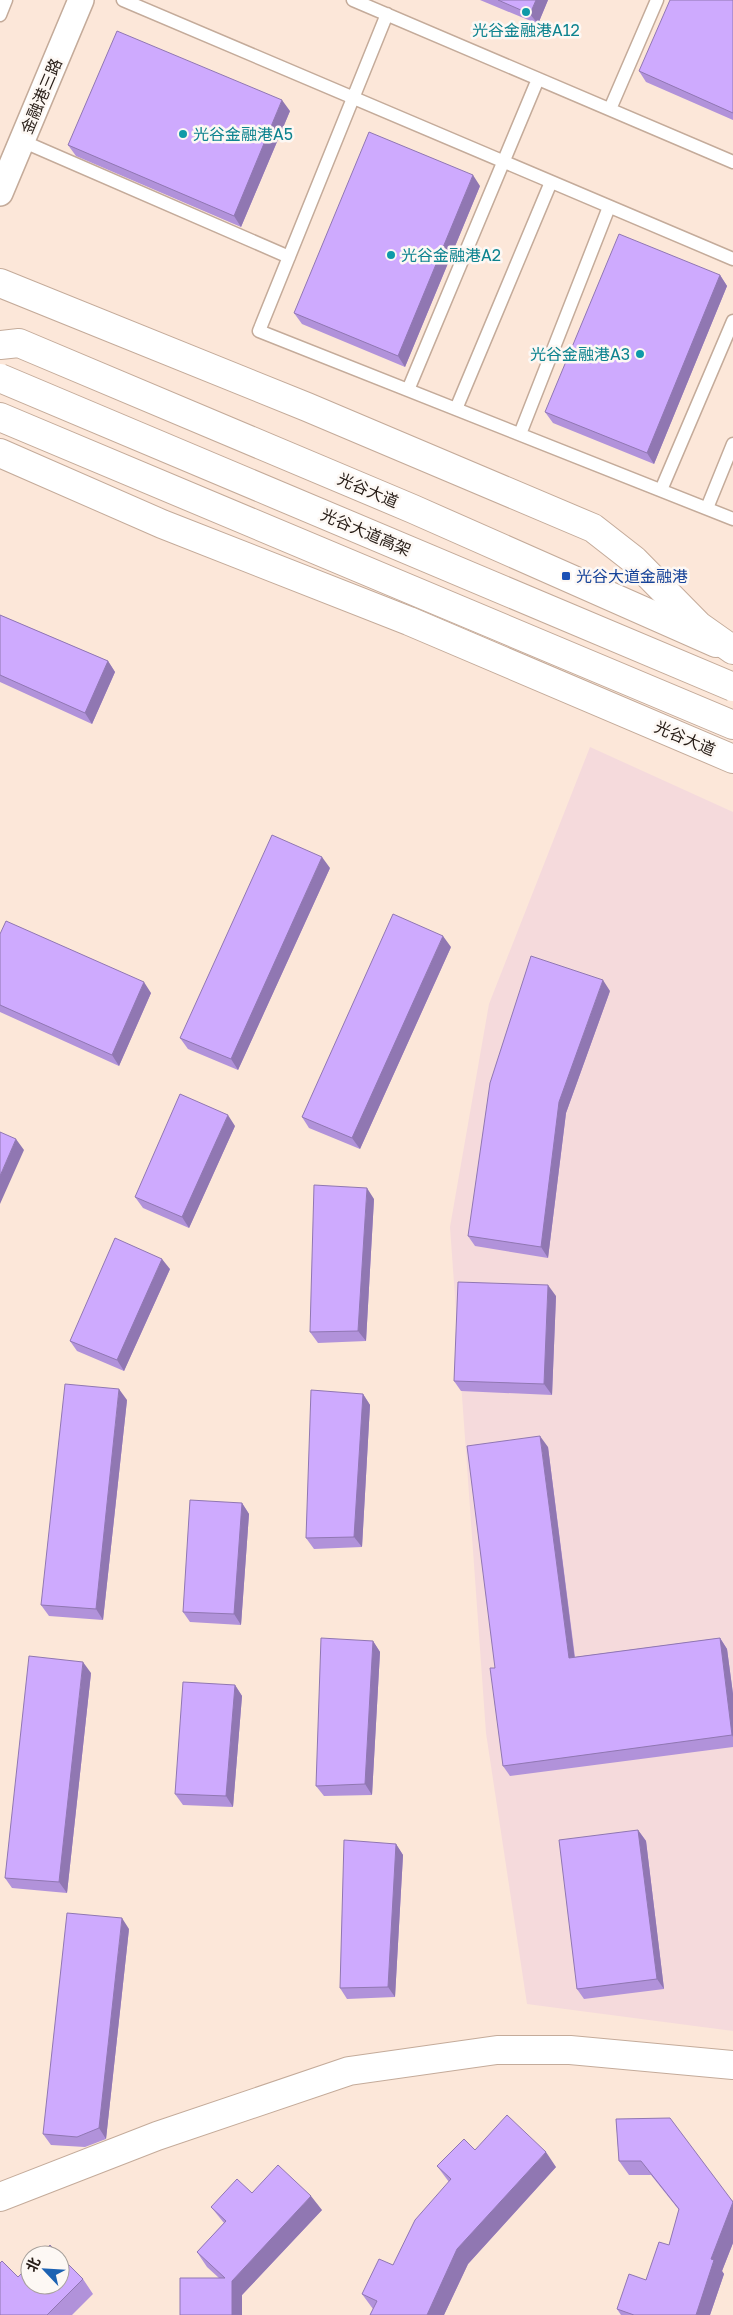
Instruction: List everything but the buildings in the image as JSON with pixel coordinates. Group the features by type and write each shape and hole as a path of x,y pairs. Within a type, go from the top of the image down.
{"main road":[{"path":"0,283 307,407 593,528 634,560 699,626 733,650"},
{"name":"光谷大道","path":"0,345 19,343 422,513 733,650"},
{"name":"光谷大道高架","path":"0,378 733,687"},
{"path":"0,417 733,725"},
{"name":"光谷大道","path":"0,453 162,524 409,621 733,759"},
{"path":"0,2197 157,2136 349,2071 497,2050 570,2050 733,2065"}],"street":[{"name":"金融港三路","path":"0,193 81,0"}],"lane":[{"path":"0,15 6,0"},
{"path":"123,0 733,260"},
{"path":"353,0 733,162"},
{"path":"610,109 657,0"},
{"path":"387,14 259,330 733,519"},
{"path":"408,390 538,79"},
{"path":"22,141 289,257"},
{"path":"456,409 551,182"},
{"path":"520,434 609,207"},
{"path":"661,490 733,321"},
{"path":"707,508 733,444"}],"shaded area":[{"path":"590,747 733,812 733,2031 527,2004 486,1733 450,1227 489,1004"}],"place":[{"name":"光谷金融港A12","path":"526,12"},
{"name":"光谷金融港A5","path":"183,134"},
{"name":"光谷金融港A2","path":"391,255"},
{"name":"光谷金融港A3","path":"640,354"},
{"name":"光谷大道金融港","path":"566,576"}]}
